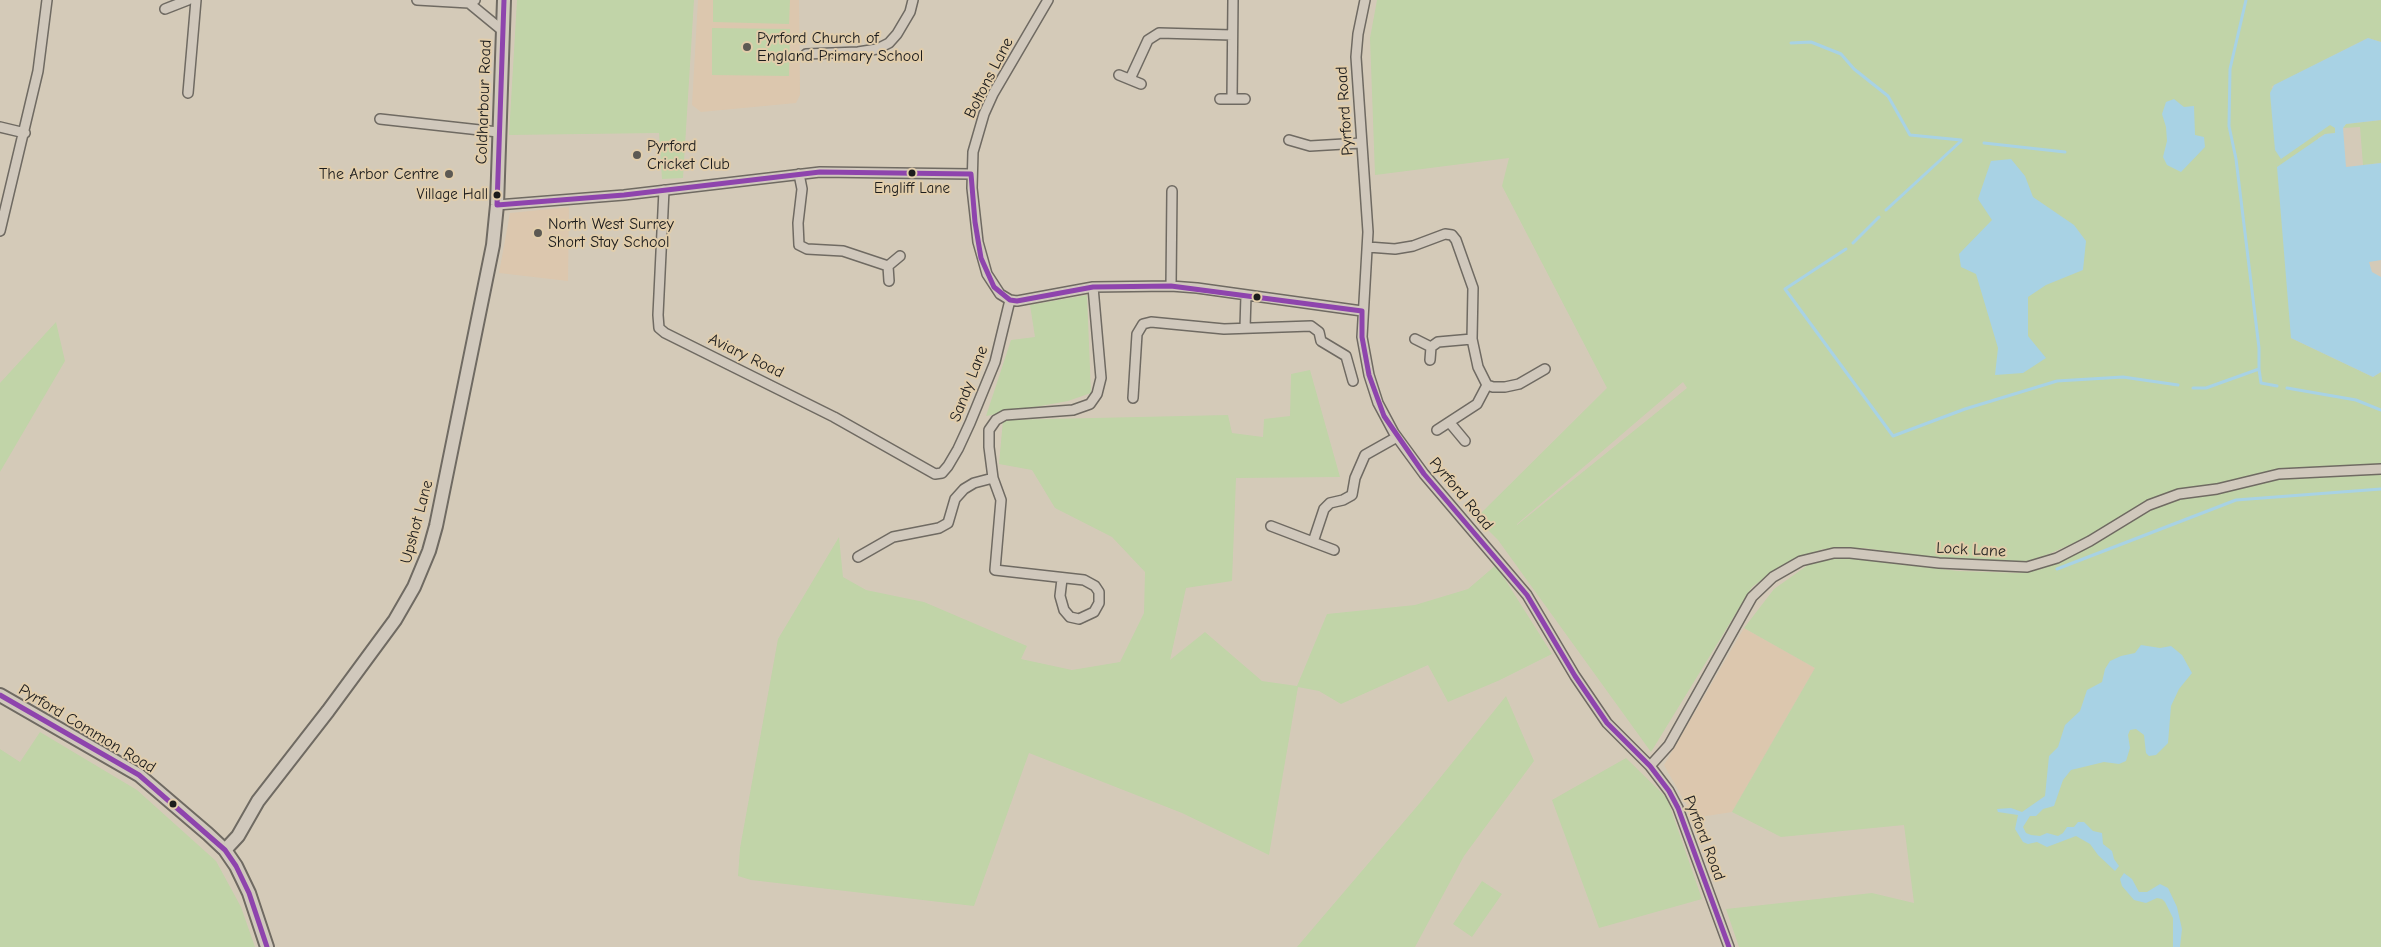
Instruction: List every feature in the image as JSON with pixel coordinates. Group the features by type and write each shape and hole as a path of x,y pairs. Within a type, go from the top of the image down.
{"main road":[{"name":"Coldharbour Road","path":"497,205 504,0"},
{"name":"Upshot Lane","path":"225,850 242,830 258,801 328,711 394,620 419,575 436,526 486,285 497,205"},
{"name":"Pyrford Common Road","path":"0,696 140,775 225,850 236,866 249,893 267,947"}],"street":[{"path":"0,232 25,133 38,71 47,0"},
{"path":"165,9 188,0"},
{"path":"188,93 196,0"},
{"path":"417,0 472,2 502,31"},
{"path":"806,54 858,52 877,49 889,43 905,23 913,0"},
{"name":"Boltons Lane","path":"1010,300 994,287 981,258 975,222 971,174 975,142 984,114 1048,0"},
{"path":"1232,99 1233,0"},
{"name":"Pyrford Road","path":"1365,0 1358,34 1356,57 1361,143 1366,187 1368,247 1362,311 1362,337 1369,375 1378,403 1397,437 1455,511 1518,582 1541,615 1594,705 1607,723 1650,766 1669,791 1678,808 1729,947"},
{"path":"1130,79 1148,40 1159,33 1232,35"},
{"path":"818,43 819,54"},
{"path":"1119,75 1141,84"},
{"path":"1220,99 1245,99"},
{"path":"380,119 498,132"},
{"path":"0,127 25,133"},
{"path":"1289,140 1310,146 1361,143"},
{"path":"497,205 664,190 799,174 867,171 971,174"},
{"path":"799,174 802,189 798,222 798,245 807,248 843,251 888,266"},
{"name":"Aviary Road","path":"664,190 659,328 834,417 917,466 935,474 942,473"},
{"path":"1171,286 1172,191"},
{"path":"1368,247 1395,249 1413,246 1445,234 1452,236 1456,240 1473,288 1472,339 1478,367 1487,385 1505,387 1539,379 1545,369"},
{"path":"888,266 900,256"},
{"path":"888,266 890,281"},
{"path":"1010,300 1024,300 1093,287 1171,286 1362,311"},
{"path":"1062,579 1060,596 1064,610 1070,617 1079,619 1094,612 1099,603 1099,592 1095,586 1084,580 995,570 1001,500 993,478 989,447 990,430 996,420 1005,415 1073,410 1090,404 1097,394 1101,378 1093,287"},
{"path":"1245,328 1246,295"},
{"name":"Sandy Lane","path":"942,473 958,449 990,378 1010,300"},
{"path":"1133,398 1137,334 1143,324 1151,322 1224,328 1304,324 1314,327 1319,332 1321,342 1346,356 1354,381"},
{"path":"1415,338 1431,347"},
{"path":"1431,347 1438,342 1472,339"},
{"path":"1430,360 1431,347"},
{"path":"1437,430 1478,404 1487,385"},
{"path":"1450,423 1465,441"},
{"path":"1313,542 1324,509 1330,503 1343,500 1352,495 1355,478 1365,455 1397,437"},
{"name":"Lock Lane","path":"1650,766 1669,745 1752,598 1773,577 1801,561 1834,553 1850,553 1939,563 2027,567 2057,558 2090,542 2150,505 2179,494 2217,489 2279,474 2381,469"},
{"path":"858,557 893,537 939,528 948,523 955,499 964,489 974,483 993,478"},
{"path":"1271,526 1334,550"}],"shaded area":[{"name":"Pyrford Church of England Primary School","path":"698,0 799,0 800,95 796,103 701,112 692,105"},
{"name":"North West Surrey Short Stay School","path":"569,207 568,281 499,273 510,213"},
{"path":"1744,628 1815,668 1732,812 1694,818 1664,765"}],"green space":[{"path":"517,0 694,0 683,178 662,179 659,133 509,135"},
{"path":"713,0 790,0 789,24 713,22"},
{"path":"1377,0 2381,0 2381,42 2368,38 2271,87 2334,125 2336,133 2325,134 2318,138 2291,338 2373,377 2381,372 2381,464 2267,472 2220,484 2178,490 2141,504 2089,536 2049,554 2021,563 1926,557 1864,548 1823,549 1784,564 1752,587 1651,752 1498,540 1476,518 1607,388 1502,186 1509,158 1375,175 1370,38","holes":["1683,382 1687,388 1517,525"]},
{"path":"712,28 790,29 789,76 712,75"},
{"path":"2381,120 2381,163 2363,165 2360,127 2343,128 2346,124"},
{"path":"1087,295 1091,393 1068,401 986,416 1011,340 1035,337 1030,305"},
{"path":"56,322 65,361 0,472 0,383"},
{"path":"1310,370 1340,477 1236,478 1232,581 1186,588 1170,660 1205,632 1262,681 1297,686 1327,614 1415,605 1468,589 1496,565 1552,654 1500,680 1448,702 1428,665 1341,704 1319,691 1298,687 1269,855 1182,813 1029,753 974,906 751,880 738,876 740,848 778,639 839,537 843,577 866,590 924,602 1027,646 1021,659 1072,670 1120,662 1144,613 1145,572 1112,537 1055,508 1032,470 999,464 1003,420 1228,415 1232,433 1263,437 1264,419 1290,416 1291,374"},
{"path":"2381,474 2381,947 1739,947 1726,909 1872,893 1914,903 1904,825 1781,837 1732,812 1815,668 1744,628 1774,589 1822,555 1958,571 2018,573 2041,569 2063,560 2154,509 2188,497 2267,480"},
{"path":"1506,696 1534,761 1464,856 1415,947 1297,947 1419,804"},
{"path":"40,732 137,790 216,861 241,907 255,947 0,947 0,749 20,762"},
{"path":"1626,758 1667,798 1702,899 1599,928 1552,800"},
{"path":"1482,881 1502,894 1472,937 1453,924"}],"water":[{"path":"2368,38 2381,42 2381,120 2346,124 2343,128 2346,167 2381,163 2381,260 2369,262 2372,272 2381,277 2381,372 2373,377 2291,338 2277,167 2325,134 2335,133 2335,128 2330,125 2281,159 2275,150 2270,93 2274,85"},
{"path":"2174,99 2184,107 2194,106 2195,135 2204,137 2205,147 2181,172 2167,165 2163,157 2167,141 2166,127 2162,114 2166,102"},
{"path":"2011,159 2025,176 2033,197 2074,225 2086,241 2083,270 2046,285 2028,297 2028,336 2046,358 2023,373 1995,375 1998,348 1976,274 1961,267 1959,254 1992,220 1978,199 1991,161"},
{"path":"2141,645 2160,648 2171,646 2182,655 2192,673 2179,689 2171,706 2168,743 2156,755 2149,756 2146,753 2144,735 2136,729 2130,730 2128,735 2130,748 2126,761 2119,764 2104,762 2071,770 2063,780 2054,806 2043,809 2036,816 2030,816 2023,827 2026,833 2031,835 2040,836 2047,833 2058,836 2067,827 2074,827 2078,822 2084,822 2093,831 2102,833 2103,844 2112,851 2114,859 2119,866 2115,871 2098,855 2090,844 2076,836 2047,847 2037,842 2028,844 2023,842 2015,829 2018,815 1998,812 1997,809 2011,808 2022,812 2045,796 2049,756 2058,747 2065,725 2080,711 2087,690 2102,682 2105,669 2110,661 2135,653"},
{"path":"2124,873 2132,879 2139,892 2147,892 2160,884 2168,888 2177,907 2182,929 2180,947 2173,947 2173,918 2165,902 2157,898 2146,903 2134,900 2122,886 2120,879"}],"waterway":[{"path":"2193,388 2206,388 2259,369 2259,348 2236,159 2229,126 2230,69 2246,0"},
{"path":"1791,43 1811,42 1841,54 1854,69 1888,96 1910,135 1961,140"},
{"path":"1886,210 1961,141"},
{"path":"1984,143 2065,152"},
{"path":"1853,243 1879,217"},
{"path":"1846,249 1785,289 1893,436 1965,409 2057,381 2123,377 2178,385"},
{"path":"2259,369 2261,383 2277,386"},
{"path":"2287,388 2356,400 2381,410"},
{"path":"2057,569 2236,500 2381,489"}],"transit line":[{"path":"497,205 504,0"},
{"path":"497,205 624,195 820,172 971,174"},
{"path":"971,174 975,222 981,258 994,287 1010,300 1017,301 1093,287 1171,286 1362,311"},
{"path":"1362,311 1362,337 1369,375 1384,416 1424,474 1527,595 1575,676 1607,723 1650,766 1669,791 1678,808 1729,947"},
{"path":"0,695 139,775 225,850 236,866 249,893 267,947"}],"place":[{"name":"Pyrford Church of England Primary School","path":"747,47"},
{"name":"Pyrford Cricket Club","path":"637,155"},
{"name":"Engliff Lane","path":"912,173"},
{"name":"The Arbor Centre","path":"449,174"},
{"name":"Village Hall","path":"497,195"},
{"name":"North West Surrey Short Stay School","path":"538,233"}]}
